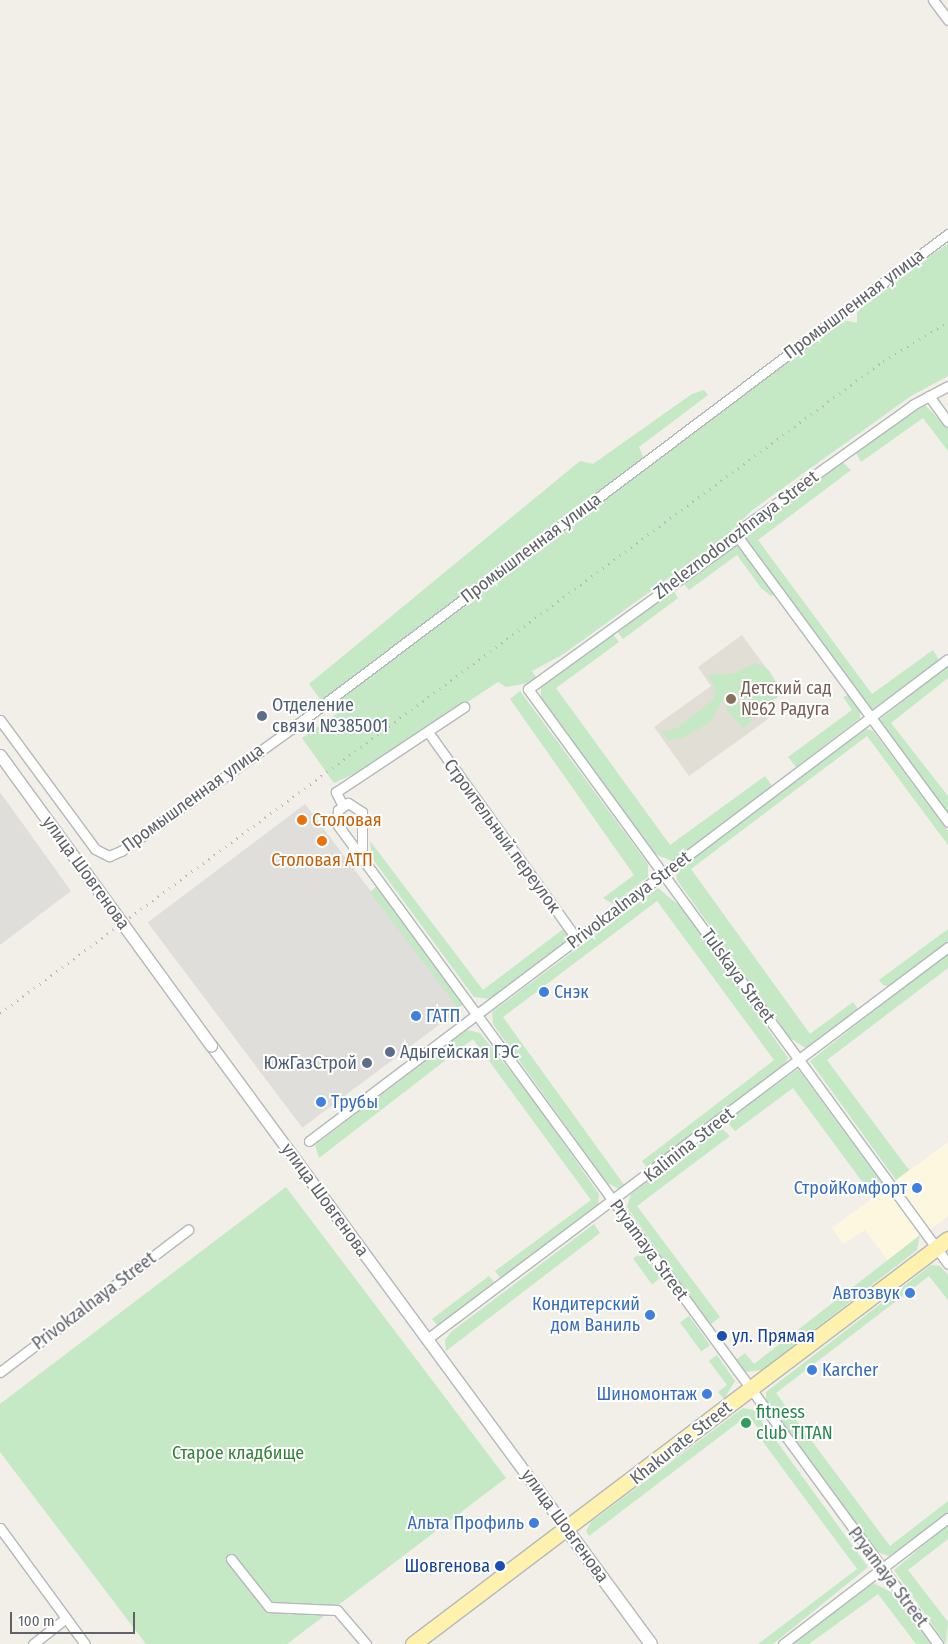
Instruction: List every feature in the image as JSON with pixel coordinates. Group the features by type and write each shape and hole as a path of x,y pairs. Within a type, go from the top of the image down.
{"main road":[{"name":"Khakurate Street","path":"412,1644 568,1531 942,1243"},
{"name":"улица Шовгенова","path":"568,1531 651,1644"}],"street":[{"path":"933,0 948,20"},
{"name":"Промышленная улица","path":"0,720 95,849 109,856 289,730 948,234"},
{"name":"Zheleznodorozhnaya Street","path":"528,690 738,537 748,524 929,396 948,386"},
{"path":"929,396 948,422"},
{"path":"738,537 948,822"},
{"name":"Privokzalnaya Street","path":"309,1141 948,659"},
{"name":"Tulskaya Street","path":"528,690 799,1060 942,1243 948,1264"},
{"path":"362,856 362,812 354,805 343,806 336,792 428,732 464,706"},
{"name":"Строительный переулок","path":"428,732 577,939"},
{"name":"улица Шовгенова","path":"0,755 568,1531"},
{"name":"Pryamaya Street","path":"343,806 337,824 880,1569 938,1644"},
{"name":"Kalinina Street","path":"427,1339 614,1202 948,947"},
{"name":"Privokzalnaya Street","path":"0,1372 188,1230"},
{"path":"782,1644 948,1518"},
{"path":"0,1528 85,1644"},
{"path":"231,1559 269,1607 337,1610 366,1644"},
{"path":"33,1644 66,1618"}],"shaded area":[{"name":"Детский сад №62 Радуга","path":"742,635 783,691 760,708 768,719 689,776 654,727 711,686 698,667"},
{"path":"0,792 71,891 0,945"},
{"path":"305,804 460,1009 302,1128 148,923"},
{"name":"СтройКомфорт","path":"948,1142 948,1216 888,1261 865,1230 843,1244 832,1228"}],"green space":[{"path":"948,244 948,376 911,396 751,511 723,539 562,655 532,671 536,677 533,682 506,687 498,682 367,768 334,783 302,738 342,710 327,709 309,684 580,461 593,464 692,394 704,390 708,395 639,447 647,466 844,320 857,323 857,313 876,291"},
{"path":"925,405 948,429 948,451 923,418 861,462 855,451"},
{"path":"840,460 851,470 758,540 872,694 933,650 939,660 871,710 744,536 747,529"},
{"path":"737,545 775,594 771,596 761,588 737,555 689,590 682,582"},
{"path":"673,590 678,598 623,639 616,630"},
{"path":"612,633 619,642 556,688 670,845 765,776 772,786 672,861 655,854 541,698 541,684"},
{"path":"756,663 769,670 782,694 758,711 736,694 723,700 710,722 683,738 668,740 662,732 677,728 714,699 715,688 708,675 732,674"},
{"path":"948,666 948,678 891,723 948,796 948,816 878,721"},
{"path":"520,691 648,864 648,877 613,904 603,898 634,875 510,699"},
{"path":"848,695 860,708 860,718 796,767 788,757 852,710 843,697"},
{"path":"735,700 753,720 743,729 725,709"},
{"path":"866,729 873,731 948,831 948,845 867,736 691,869 810,1034 853,1002 858,1009 807,1049 790,1038 677,880 676,871"},
{"path":"370,841 483,990 566,927 568,939 490,999 474,997 372,858"},
{"path":"378,885 464,1004 458,1008 370,892"},
{"path":"658,888 683,909 788,1058 784,1065 648,1169 642,1161 774,1060 657,901 503,1017 625,1186 619,1189 606,1182 493,1024 492,1012"},
{"path":"948,929 948,942 889,986 883,985 879,980"},
{"path":"948,953 948,968 827,1060 909,1170 896,1180 810,1061"},
{"path":"467,1030 480,1033 534,1101 599,1194 598,1208 501,1279 495,1271 591,1200 473,1039 319,1158 315,1145"},
{"path":"798,1069 884,1186 872,1195 793,1088 735,1131 726,1121"},
{"path":"720,1127 730,1136 637,1206 720,1317 710,1325 627,1207 631,1194"},
{"name":"Старое кладбище","path":"286,1187 506,1478 287,1644 146,1644 0,1452 0,1404"},
{"path":"594,1224 600,1233 446,1351 445,1340 451,1332"},
{"path":"920,1235 917,1250 762,1370 746,1372 741,1368 736,1360 745,1353 754,1364"},
{"path":"642,1252 661,1278 652,1284 633,1258"},
{"path":"931,1265 940,1266 948,1275 948,1300 929,1276 776,1393 890,1546 948,1501 948,1514 889,1556 874,1551 766,1401 766,1392"},
{"path":"489,1276 494,1282 438,1326 432,1319"},
{"path":"689,1316 710,1345 701,1352 680,1322"},
{"path":"717,1355 735,1381 724,1399 718,1392 727,1385 709,1361"},
{"path":"743,1408 754,1410 868,1567 773,1644 758,1644 857,1569 758,1435 761,1432 748,1415 589,1536 586,1531 591,1522"},
{"path":"948,1525 948,1539 908,1570 948,1622 946,1644 894,1570"},
{"path":"874,1583 891,1592 931,1644 916,1644 878,1594 809,1644 791,1644"}],"railway":[{"path":"0,1013 883,361 948,322"}],"place":[{"name":"Детский сад №62 Радуга","path":"731,699"},
{"name":"Отделение связи №385001","path":"262,716"},
{"name":"Столовая","path":"302,820"},
{"name":"Столовая АТП","path":"322,841"},
{"name":"Снэк","path":"544,992"},
{"name":"ГАТП","path":"416,1016"},
{"name":"Адыгейская ГЭС","path":"390,1052"},
{"name":"ЮжГазСтрой","path":"367,1063"},
{"name":"Трубы","path":"321,1102"},
{"name":"СтройКомфорт","path":"917,1188"},
{"name":"Автозвук","path":"910,1293"},
{"name":"Кондитерский дом Ваниль","path":"650,1315"},
{"name":"ул. Прямая","path":"722,1336"},
{"name":"Karcher","path":"812,1370"},
{"name":"Шиномонтаж","path":"707,1394"},
{"name":"fitness club TITAN","path":"746,1423"},
{"name":"Альта Профиль","path":"534,1523"},
{"name":"Шовгенова","path":"500,1566"}]}
